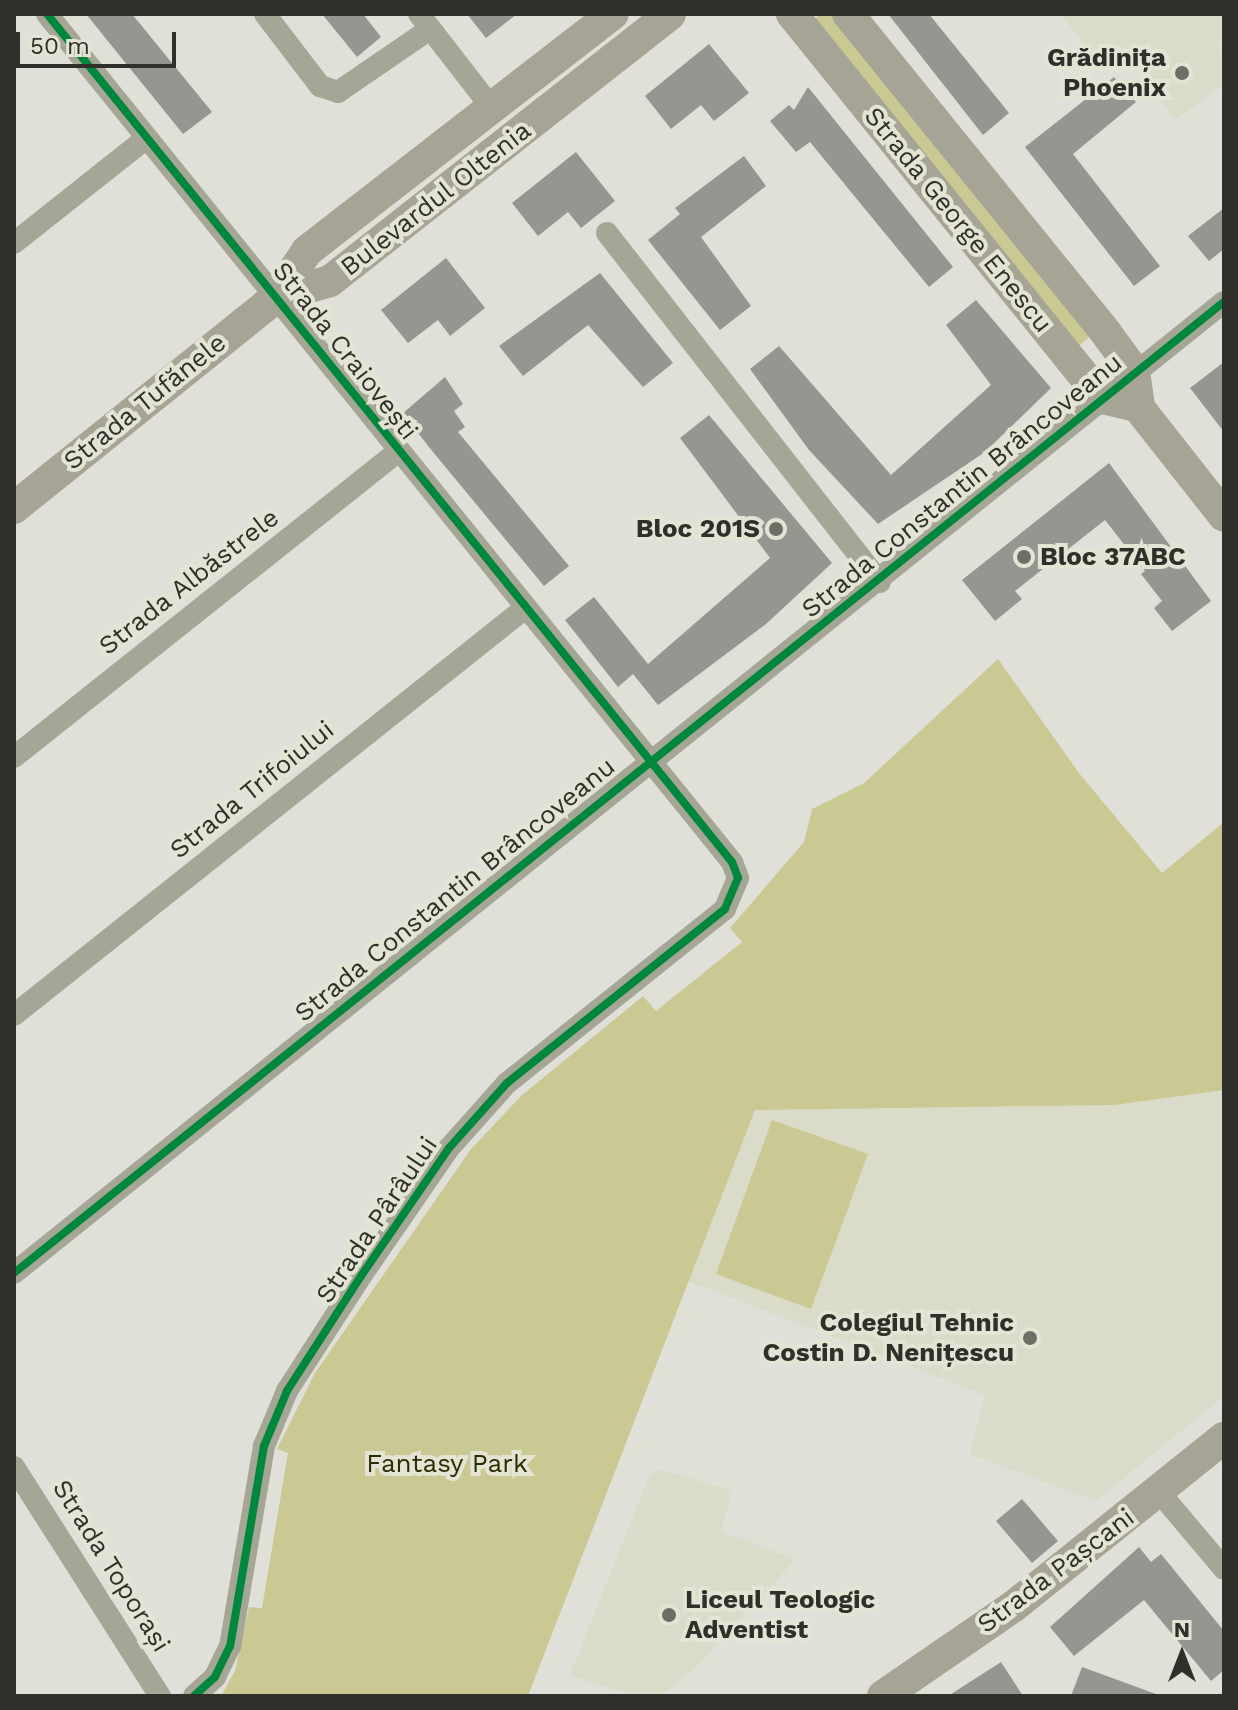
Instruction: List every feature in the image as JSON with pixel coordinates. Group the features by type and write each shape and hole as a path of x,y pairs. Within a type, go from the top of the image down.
{"street":[{"name":"Strada Craiovești","path":"47,14 524,609 732,862"},
{"path":"265,14 320,86 338,92 424,21 492,108"},
{"name":"Bulevardul Oltenia","path":"276,297 294,262 613,14"},
{"name":"Bulevardul Oltenia","path":"276,297 330,281 670,14"},
{"name":"Strada George Enescu","path":"792,14 1102,398"},
{"name":"Strada George Enescu","path":"848,14 1134,371"},
{"path":"14,243 145,139"},
{"path":"607,233 880,582"},
{"name":"Strada Tufănele","path":"14,508 276,297"},
{"name":"Strada Constantin Brâncoveanu","path":"14,1273 647,761 880,582 1134,371 1224,302"},
{"path":"1134,371 1137,406 1224,516"},
{"path":"1102,398 1137,406"},
{"name":"Strada Albăstrele","path":"14,757 398,452"},
{"name":"Strada Trifoiului","path":"14,1015 524,609"},
{"name":"Strada Pârâului","path":"194,1696 215,1677 230,1646 264,1446 295,1379 449,1148 507,1083 725,909 736,894 732,862"},
{"name":"Strada Pașcani","path":"883,1696 1014,1606 1160,1493 1224,1438"},
{"name":"Strada Toporași","path":"14,1467 160,1696"},
{"path":"1160,1493 1224,1569"}],"shaded area":[{"name":"Grădinița Phoenix","path":"1061,14 1224,14 1219,46 1224,84 1175,120 1119,45 1097,61"},
{"name":"Colegiul Tehnic Costin D. Nenițescu","path":"1224,1090 1224,1396 1096,1501 970,1454 985,1395 688,1281 755,1110 1115,1105"},
{"name":"Liceul Teologic Adventist","path":"660,1469 732,1491 721,1531 795,1560 694,1669 660,1696 633,1696 570,1675 649,1476"}],"green space":[{"path":"821,14 845,14 1095,332 1072,352 809,24"},
{"name":"Fantasy Park","path":"998,659 1079,773 1162,873 1224,822 1224,1090 1115,1105 755,1110 528,1696 221,1696 235,1671 249,1607 262,1608 288,1453 277,1449 315,1373 471,1149 521,1096 643,996 656,1011 742,942 730,928 804,842 812,809 864,783"},
{"path":"772,1120 868,1154 811,1309 716,1274"}],"building":[{"path":"86,14 132,14 212,112 183,134"},
{"path":"322,14 363,14 381,37 357,57"},
{"path":"467,14 517,14 486,38"},
{"path":"888,14 929,14 1009,113 983,135"},
{"path":"709,44 749,93 714,121 701,105 671,129 645,96"},
{"path":"1114,77 1136,102 1073,154 1160,266 1134,286 1025,147"},
{"path":"808,87 953,267 929,287 810,142 796,152 770,121 789,105 794,110"},
{"path":"576,152 615,201 581,228 568,212 538,236 512,203"},
{"path":"744,156 766,186 701,237 751,306 720,330 648,240 680,214 675,208"},
{"path":"1224,208 1224,249 1209,261 1188,236"},
{"path":"446,258 485,308 450,336 438,320 408,343 381,310"},
{"path":"600,273 673,363 643,387 588,325 523,376 499,346"},
{"path":"976,300 1051,388 985,452 878,524 809,450 750,369 779,346 891,475 991,385 946,325"},
{"path":"1224,362 1224,432 1190,388"},
{"path":"445,377 463,404 454,411 465,427 458,432 569,566 544,586 418,433 423,428 402,414"},
{"path":"709,415 832,563 766,624 658,705 633,674 618,687 565,620 594,597 648,664 770,558 680,438"},
{"name":"Bloc 37ABC","path":"1109,463 1211,601 1172,631 1154,608 1162,601 1141,574 1145,571 1105,520 1015,591 1022,599 995,621 962,580"},
{"path":"1022,1499 1058,1541 1032,1563 996,1521"},
{"path":"1139,1547 1151,1562 1161,1554 1224,1631 1224,1670 1211,1681 1144,1600 1074,1656 1050,1627"},
{"path":"1001,1662 1023,1696 948,1696"},
{"path":"1082,1667 1156,1694 1156,1696 1071,1696"}],"cycle path":[{"path":"47,14 732,862 738,878 725,909 507,1083 449,1148 361,1276 287,1391 264,1446 230,1646 215,1677 194,1696"},
{"path":"14,1273 1224,302"}],"place":[{"name":"Grădinița Phoenix","path":"1182,73"},
{"name":"Bloc 201S","path":"776,529"},
{"name":"Bloc 37ABC","path":"1024,557"},
{"name":"Colegiul Tehnic Costin D. Nenițescu","path":"1030,1338"},
{"name":"Liceul Teologic Adventist","path":"669,1615"}]}
